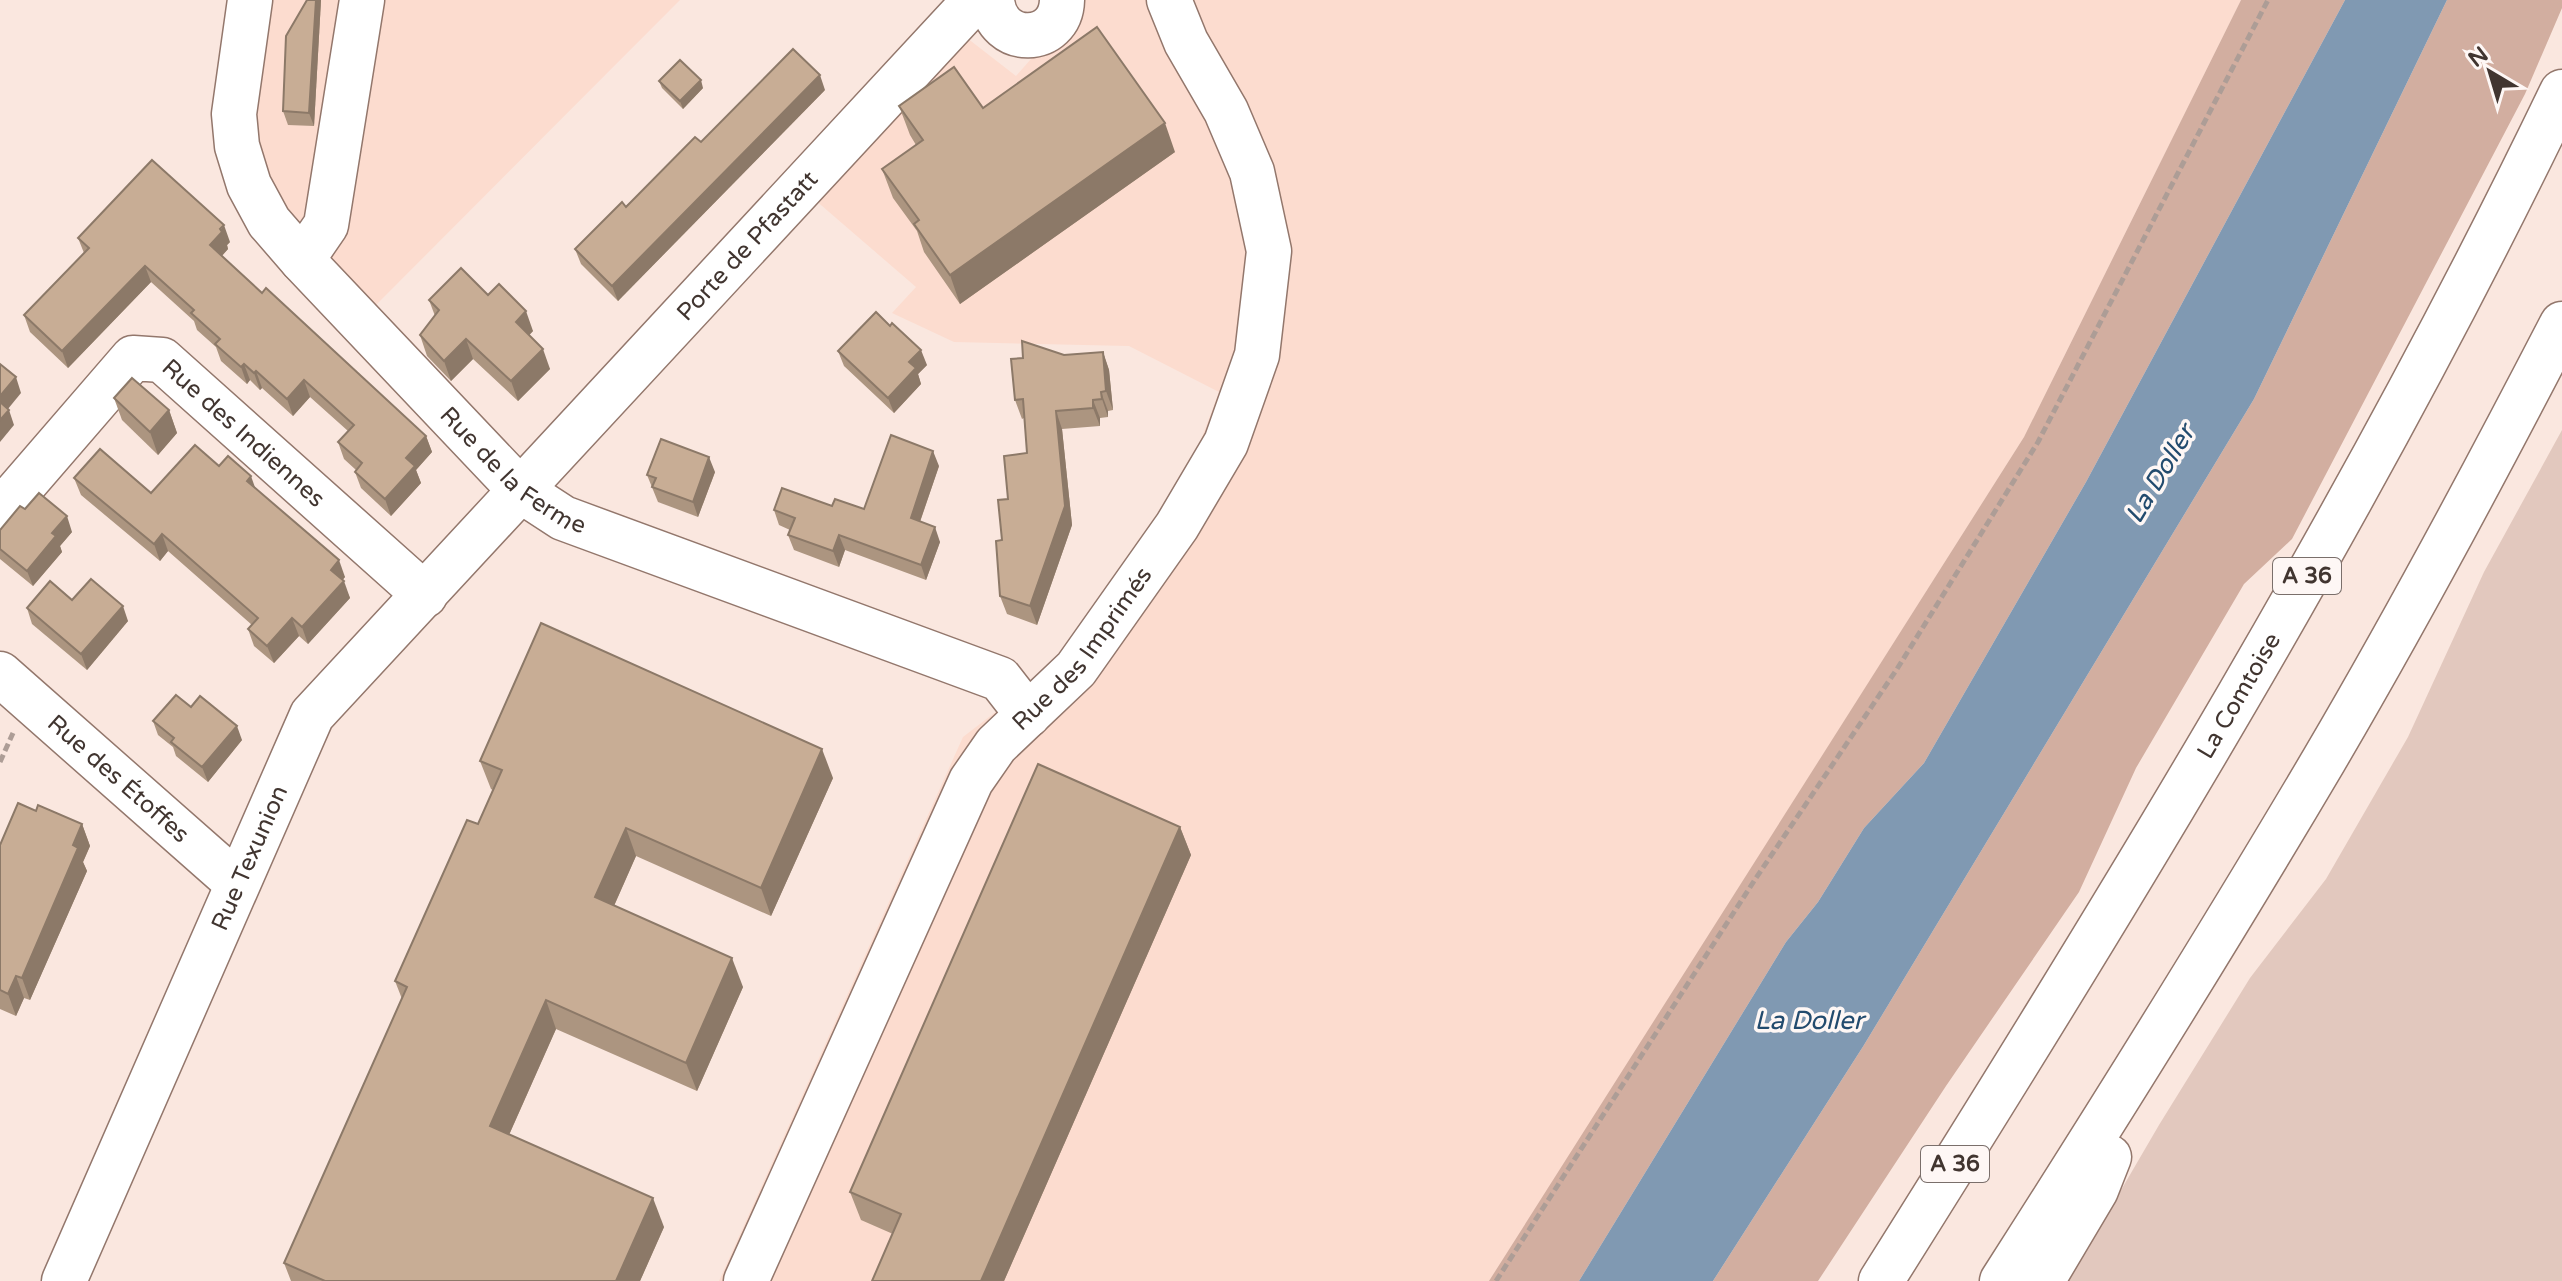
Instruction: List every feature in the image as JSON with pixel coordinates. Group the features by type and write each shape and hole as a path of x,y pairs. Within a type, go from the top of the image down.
{"main road":[{"name":"Rue de la Ferme","path":"250,0 234,114 237,146 249,185 269,222 520,490 563,518 1000,679 1028,715"},
{"path":"302,260 326,225 362,0"},
{"name":"Porte de Pfastatt","path":"520,490 975,0"},
{"path":"992,0 994,14 1000,24 1009,31 1030,36 1050,27 1057,18 1062,0"},
{"name":"Rue des Imprimés","path":"746,1281 971,781 996,745 1076,669 1177,526 1226,443 1257,355 1269,251 1252,172 1226,111 1186,42 1169,0"},
{"name":"La Comtoise","path":"1881,1281 2028,1047 2241,694 2396,416 2562,92"},
{"path":"2002,1281 2158,1036 2325,758 2487,469 2562,324"},
{"name":"Rue des Indiennes","path":"0,512 133,358 162,360 425,595"},
{"name":"Rue Texunion","path":"64,1281 312,715 520,490"},
{"name":"Rue des Étoffes","path":"0,674 237,883"},
{"path":"2042,1281 2096,1190 2158,1036"}],"path":[{"path":"1496,1281 1756,878 1897,669 2038,442 2268,0"}],"shaded area":[{"path":"268,0 680,0 372,309 286,219 263,173 249,114"},
{"path":"1083,0 2241,0 2024,437 1490,1281 719,1281 963,737 1058,664 1190,469 1219,392 1129,346 954,342 892,313 916,287 814,199 967,38 1016,76"},
{"path":"2241,0 2345,0 2086,482 1924,763 1864,828 1818,902 1786,942 1579,1281 1489,1281 2024,437"},
{"path":"2447,0 2562,0 2562,8 2525,94 2292,539 2244,584 2136,768 2079,892 1818,1281 1713,1281 1864,1045 2254,399"},
{"path":"2562,430 2562,1281 2068,1281 2250,978 2326,879 2408,737 2484,572"}],"water":[{"name":"La Doller","path":"2345,0 2447,0 2254,399 1864,1045 1713,1281 1579,1281 1786,942 1818,902 1864,828 1924,763 2086,482"}],"building":[{"path":"307,0 316,0 309,113 283,111 286,36"},
{"path":"1097,27 1165,123 950,275 914,224 919,220 882,169 923,140 899,106 954,67 983,108"},
{"path":"793,49 820,75 612,286 575,249 622,202 626,207 695,137 701,142"},
{"path":"680,60 701,80 680,101 659,81"},
{"path":"152,160 224,225 210,245 262,293 266,288 426,436 406,458 415,466 385,499 355,472 362,463 338,442 354,425 304,380 287,399 256,371 254,373 244,364 241,367 215,344 220,339 191,313 194,310 145,266 62,351 24,315 89,248 78,238"},
{"path":"461,268 488,295 499,284 526,311 516,322 543,349 511,381 466,339 444,361 420,335 439,310 429,300"},
{"path":"876,312 921,350 909,362 916,368 888,398 838,351"},
{"path":"1022,341 1064,355 1103,352 1106,391 1101,392 1102,399 1093,400 1093,408 1056,411 1065,506 1030,606 1000,596 996,541 1002,540 998,500 1008,499 1004,456 1027,453 1023,399 1015,400 1011,359 1023,358"},
{"path":"0,364 16,377 0,396"},
{"path":"132,378 169,410 150,432 114,398"},
{"path":"0,402 9,410 0,420"},
{"path":"891,435 933,451 911,518 935,527 921,565 839,535 833,551 788,535 795,518 774,510 782,488 832,506 835,499 864,509"},
{"path":"661,439 709,457 693,502 652,487 656,478 647,475"},
{"path":"195,445 219,466 228,456 251,476 247,481 339,560 331,570 344,581 302,627 292,618 267,646 248,629 258,618 162,534 154,544 74,478 100,449 151,493"},
{"path":"39,493 67,516 52,533 56,536 27,571 0,549 0,530 20,506 25,509"},
{"path":"91,579 123,606 81,654 27,608 50,581 72,600"},
{"path":"541,623 822,749 761,888 626,828 595,897 732,958 686,1063 546,1000 490,1126 653,1198 616,1281 325,1281 284,1263 407,987 395,981 467,820 478,824 502,770 480,761"},
{"path":"176,695 191,707 200,696 237,726 202,767 171,742 174,738 153,721"},
{"path":"1038,764 1180,827 981,1281 872,1281 901,1214 850,1192"},
{"path":"18,803 36,811 38,805 82,824 73,845 78,848 22,978 16,976 8,994 0,990 0,845"}]}
